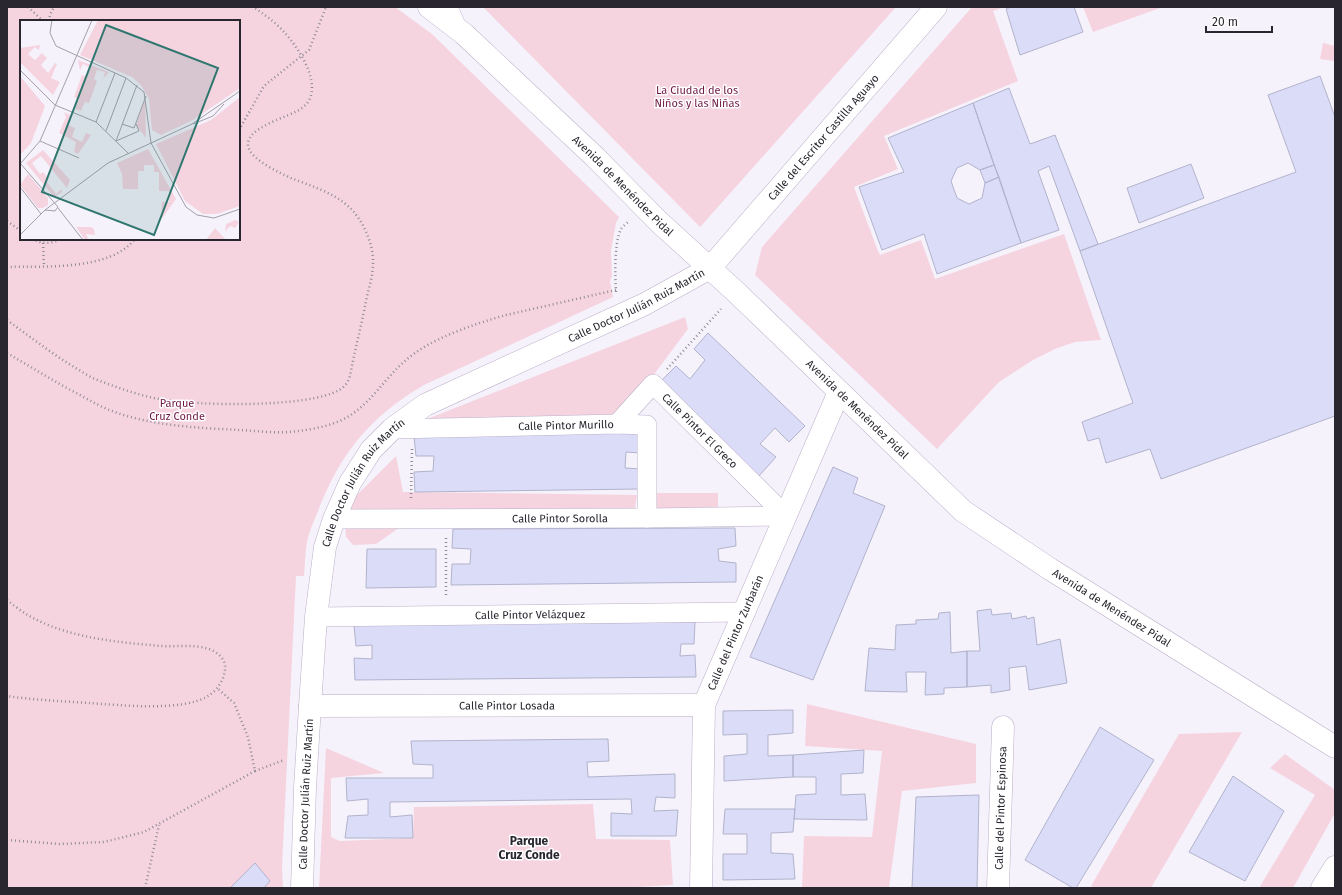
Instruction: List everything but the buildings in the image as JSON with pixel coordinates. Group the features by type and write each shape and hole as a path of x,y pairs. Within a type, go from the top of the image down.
{"street":[{"name":"Avenida de Menéndez Pidal","path":"429,7 464,34 595,157 659,222 736,292 963,511 1050,569 1335,747"},
{"name":"Calle del Escritor Castilla Aguayo","path":"710,268 936,7"},
{"name":"Calle Doctor Julián Ruiz Martín","path":"302,888 305,788 316,617 325,547 334,519 350,483 371,450 402,429 425,405 645,304 710,268"},
{"name":"Calle Pintor El Greco","path":"617,424 653,384 786,516"},
{"name":"Calle del Pintor Zurbarán","path":"700,888 704,705 838,392"},
{"name":"Calle Pintor Murillo","path":"402,429 617,424 647,425 647,518"},
{"name":"Calle Pintor Sorolla","path":"334,519 786,516"},
{"name":"Calle Pintor Velázquez","path":"316,617 743,612"},
{"name":"Calle Pintor Losada","path":"310,706 704,705"},
{"name":"Calle del Pintor Espinosa","path":"998,888 1003,727"},
{"path":"1322,888 1335,867"}],"lane":[{"path":"451,7 464,34"}],"path":[{"path":"28,7 42,20"},
{"path":"49,20 54,7"},
{"path":"7,320 64,360 94,378 138,394 160,399 182,402 226,404 303,401 331,394 345,386 350,376 371,277 373,263 372,251 369,240 361,223 349,207 323,191 266,165 252,154 249,148 249,138 254,133 269,123 302,108 309,101 312,92 312,81 302,56 293,42 283,30 253,7"},
{"path":"240,128 264,86 310,50 326,7"},
{"path":"617,295 617,246 621,228 632,219"},
{"path":"7,221 20,230"},
{"path":"35,240 43,243 54,243 59,240"},
{"path":"7,267 95,262 122,250 132,244 134,240"},
{"path":"43,243 44,266"},
{"path":"7,353 112,411 139,419 203,428 297,432 334,423 354,413 371,398 404,361 417,352 447,337 488,320 616,290"},
{"path":"653,384 736,292"},
{"path":"402,429 410,518"},
{"path":"446,518 446,616"},
{"path":"7,600 26,614 42,623 88,637 114,642 197,646 210,649 221,656 225,664 223,679 217,688 208,696 182,704 136,706 7,696"},
{"path":"217,688 234,704 248,737 255,771"},
{"path":"7,840 60,844 104,842 144,832 255,771 291,758"},
{"path":"145,888 159,824"}],"green space":[{"name":"Parque Cruz Conde","path":"7,7 395,7 432,34 619,217 616,223 611,251 612,276 610,281 613,297 424,385 405,397 373,423 359,438 347,454 327,490 309,534 304,576 296,576 282,867 283,888 7,888"},
{"name":"La Ciudad de los Niños y las Niñas","path":"483,7 896,7 700,227"},
{"path":"972,7 1004,7 993,11 1018,81 884,136 898,169 854,187 878,251 880,255 921,240 935,279 1064,234 1101,340 1075,342 1055,349 1033,360 999,382 937,449 755,275 762,247"},
{"path":"1083,7 1163,7 1093,32"},
{"path":"1323,43 1335,46 1335,61 1320,59"},
{"path":"685,317 688,329 643,389 616,417 422,421"},
{"path":"396,456 403,492 637,495 635,508 406,510 406,523 376,544 353,545 346,537 344,508"},
{"path":"656,493 718,493 718,510 657,512"},
{"path":"807,704 976,744 976,783 902,791 889,888 802,888 804,836 872,837 882,751 805,746"},
{"path":"1242,732 1151,888 1094,888 1091,886 1179,734"},
{"path":"326,748 384,773 331,778 331,837 340,841 413,838 414,807 593,804 596,839 670,840 673,885 618,888 319,888"},
{"path":"1285,754 1335,790 1335,813 1293,888 1259,888 1315,795 1270,768"}],"district":[{"name":"Parque Cruz Conde","path":"529,848"}]}
